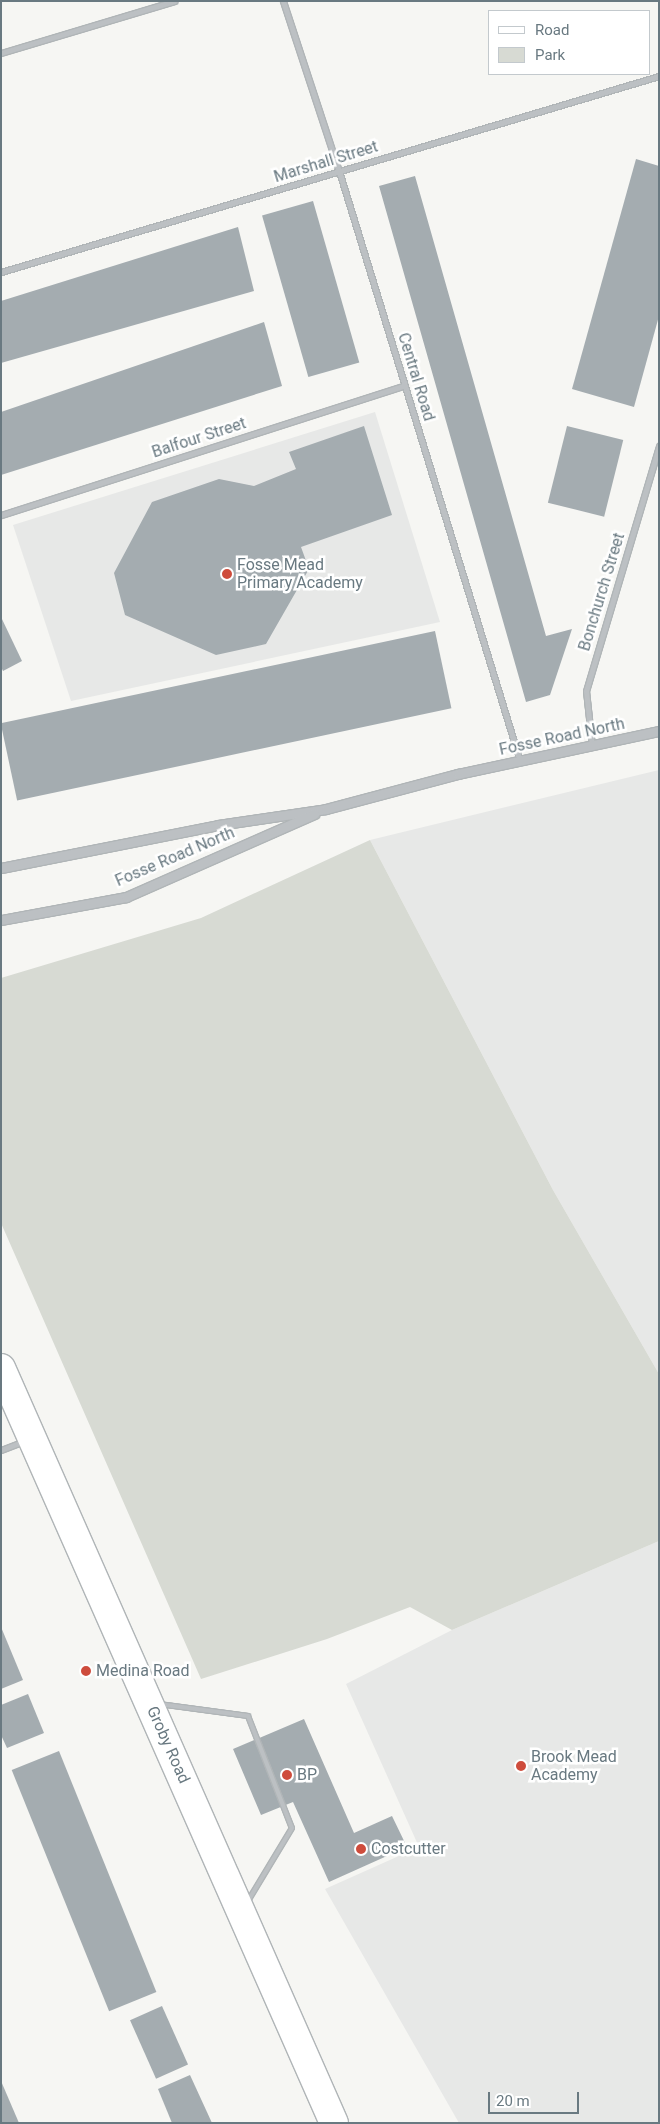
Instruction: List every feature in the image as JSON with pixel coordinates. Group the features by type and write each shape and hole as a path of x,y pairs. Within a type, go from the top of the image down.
{"main road":[{"name":"Groby Road","path":"1,1368 34,1436 334,2123"}],"street":[{"path":"1,53 174,1"},
{"name":"Central Road","path":"283,1 339,171 520,761"},
{"name":"Marshall Street","path":"1,272 659,76"},
{"name":"Balfour Street","path":"1,515 405,385"},
{"name":"Bonchurch Street","path":"592,747 586,690 659,446"},
{"name":"Fosse Road North","path":"1,868 218,825 326,809 520,761 592,747 659,731"},
{"name":"Fosse Road North","path":"1,920 126,897 326,809"},
{"path":"1,1450 34,1436"}],"lane":[{"path":"150,1703 248,1716 292,1828 242,1912"}],"shaded area":[{"name":"Fosse Mead Primary Academy","path":"375,412 440,622 71,701 13,525"},
{"path":"659,770 659,1374 553,1190 370,840"},
{"name":"Brook Mead Academy","path":"659,1541 659,2123 459,2123 325,1889 419,1847 346,1684 452,1630"}],"green space":[{"path":"370,840 553,1190 659,1374 659,1541 452,1630 410,1607 327,1639 201,1679 1,1223 1,978 201,918"}],"building":[{"path":"636,159 659,166 659,316 634,407 572,389"},
{"path":"415,176 546,636 572,629 550,695 526,702 379,186"},
{"path":"313,201 359,362 308,377 262,216"},
{"path":"238,227 254,291 1,363 1,301"},
{"path":"264,322 282,386 1,475 1,412"},
{"path":"364,426 392,515 301,547 309,569 266,644 216,655 125,615 114,573 152,502 219,479 254,486 296,469 289,452"},
{"path":"567,426 623,440 604,517 548,503"},
{"path":"1,617 22,661 3,671 1,667"},
{"path":"435,631 451,708 17,801 1,723"},
{"path":"1,1627 23,1680 1,1689"},
{"path":"28,1694 44,1733 7,1748 1,1735 1,1705"},
{"name":"BP","path":"304,1719 354,1833 392,1816 407,1847 329,1882 293,1802 261,1815 233,1749"},
{"path":"59,1751 156,1992 109,2011 12,1770"},
{"path":"162,2006 188,2064 156,2079 130,2020"},
{"path":"190,2075 212,2123 172,2123 158,2089"},
{"path":"1,2081 19,2123 1,2123"}],"place":[{"name":"Fosse Mead Primary Academy","path":"227,574"},
{"name":"Medina Road","path":"86,1671"},
{"name":"Brook Mead Academy","path":"521,1766"},
{"name":"BP","path":"287,1775"},
{"name":"Costcutter","path":"361,1849"}]}
